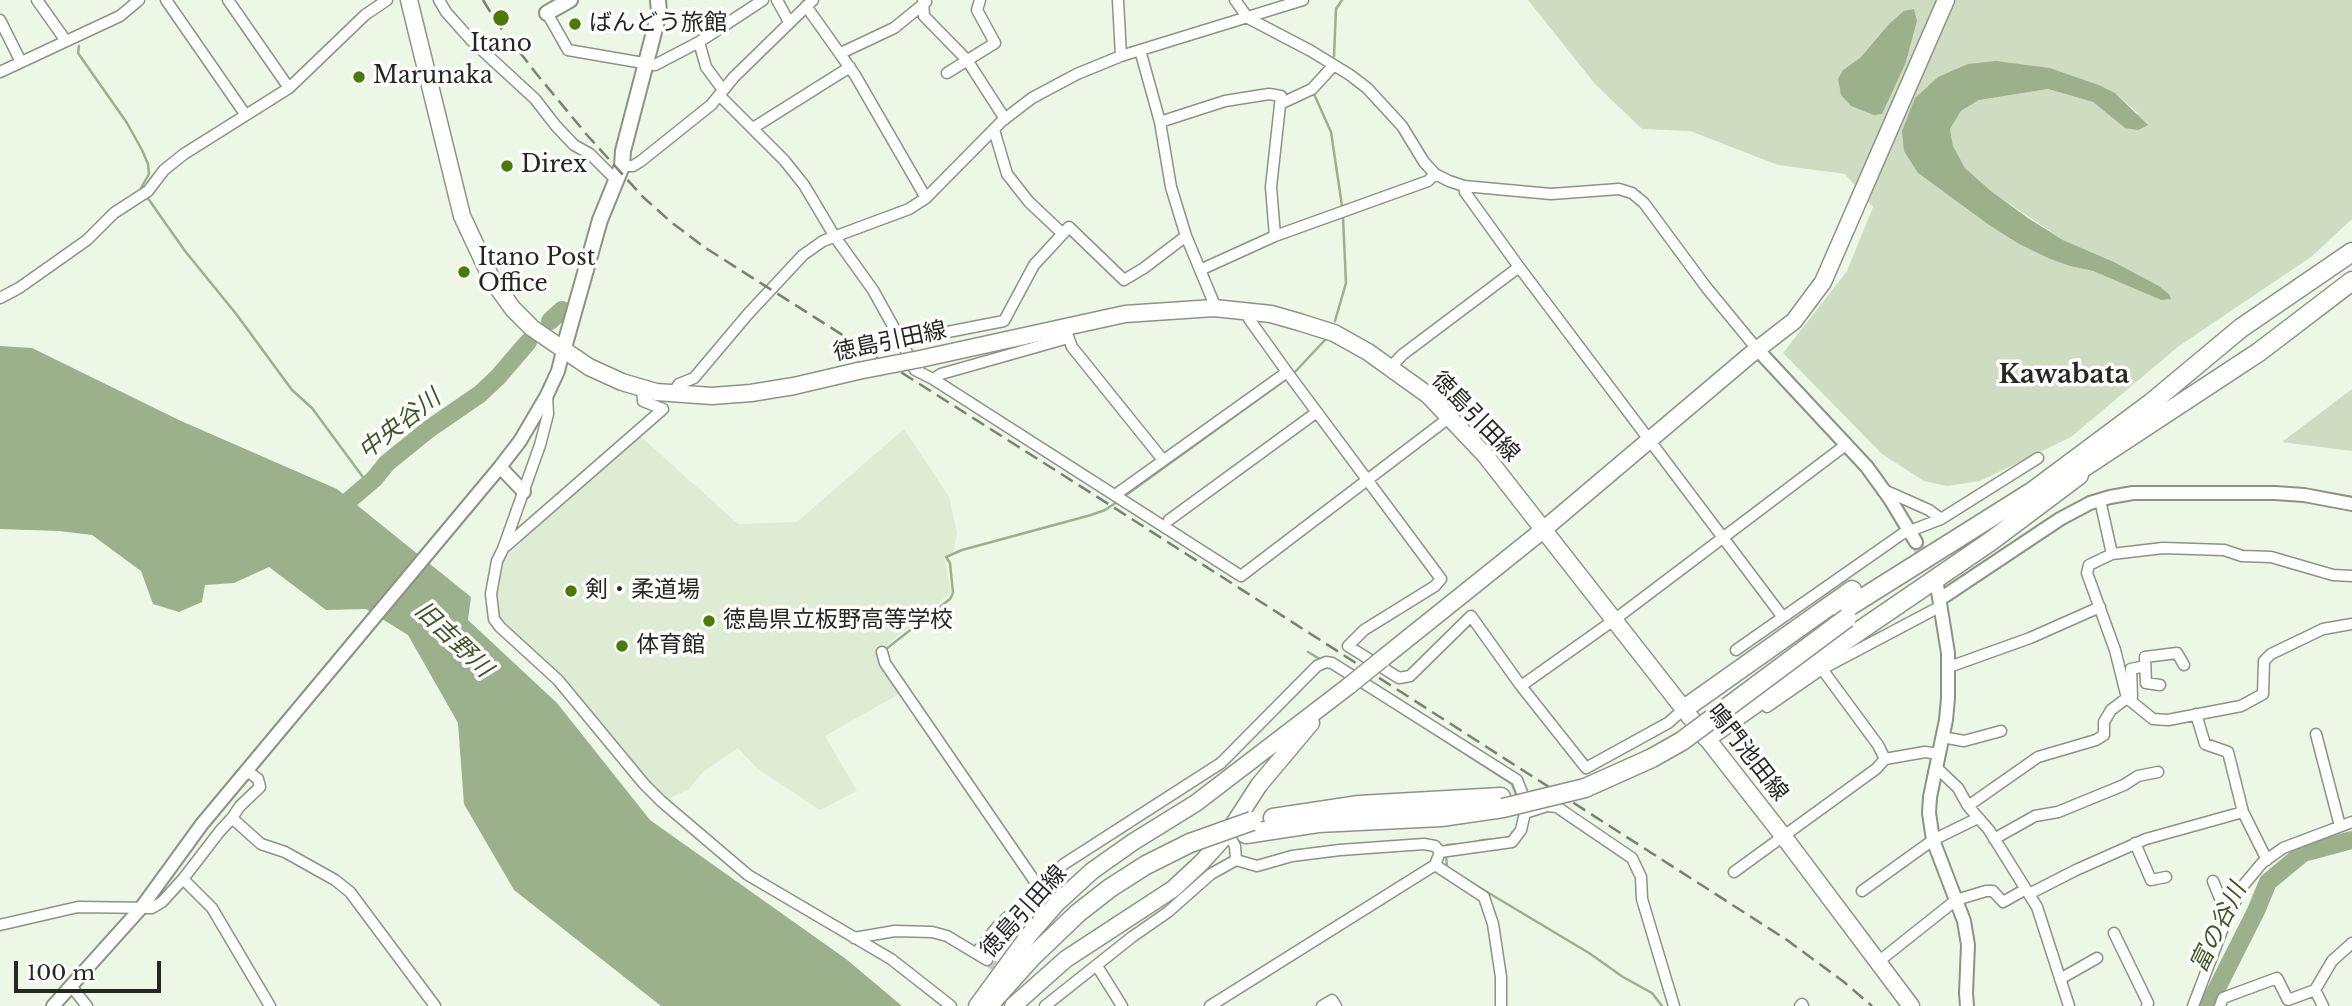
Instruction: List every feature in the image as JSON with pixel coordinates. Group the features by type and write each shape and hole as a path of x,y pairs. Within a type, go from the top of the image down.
{"highway":[{"path":"2322,272 2352,240"},
{"path":"1707,738 2001,534 2241,328 2352,253"},
{"path":"988,1006 1005,998 1056,943 1083,919 1190,848 1242,830 1441,817 1581,779 1620,763 1677,733 1844,614 2032,491 2259,352 2348,282"},
{"path":"1684,709 1833,602 2101,448"}],"main road":[{"name":"徳島引田線","path":"409,0 453,186 473,243 492,280 513,309 532,328 589,368 642,388 673,393 712,396 751,393 1066,332 1125,314 1214,309 1271,314 1334,333 1391,367 1428,395 1485,455 1543,530"},
{"path":"547,13 570,0"},
{"path":"563,351 600,220 622,166 622,151 659,13 658,0"},
{"name":"徳島引田線","path":"1005,998 1050,911 1092,871 1196,803 1331,700 1543,530 1757,349 1794,321 1823,282 1945,0"},
{"name":"鳴門池田線","path":"1543,530 1784,837 1911,1006"},
{"name":"徳島引田線","path":"1005,998 1174,889 1242,830 1259,785 1331,700"},
{"path":"977,1006 1005,998"}],"street":[{"path":"37,0 66,41"},
{"path":"0,72 120,16 139,0"},
{"path":"166,0 245,114"},
{"path":"228,0 289,88"},
{"path":"0,298 19,288 87,240 114,213 145,193 164,170 184,154 289,88 365,15 387,0"},
{"path":"439,0 446,12 478,48 535,99 574,145 590,154 616,180"},
{"path":"547,13 568,50 655,65 699,42 763,0"},
{"path":"777,0 789,22"},
{"path":"947,73 995,43 977,10 980,0"},
{"path":"1118,0 1121,56"},
{"path":"1235,0 1248,18 1350,75 1382,103 1402,126 1424,162 1435,174 1464,186 1551,194 1619,189 1632,193 1644,203 1706,287 1757,349 1847,444 1883,490 1913,536"},
{"path":"673,393 679,384 694,378 803,254 823,241 909,209 926,198 993,130 1032,98 1077,74 1121,56 1303,0"},
{"path":"926,1 924,16 967,60 1005,119"},
{"path":"841,53 894,27 926,1"},
{"path":"622,166 633,166 641,161 698,116 810,3 926,198"},
{"path":"0,20 21,62"},
{"path":"699,42 706,67 721,92 804,185 835,237 873,290 915,370 1241,576 1450,417"},
{"path":"1140,50 1160,122 1171,187 1186,236 1214,309"},
{"path":"1280,104 1312,89 1334,65"},
{"path":"753,128 850,67"},
{"path":"1160,122 1248,96 1281,96 1271,187 1275,236"},
{"path":"993,130 1007,174 1029,202 1063,234"},
{"path":"1200,270 1275,236 1428,181 1435,174"},
{"path":"1464,186 1465,192 1519,267 1782,616"},
{"path":"903,344 927,336 1004,321 1034,265 1069,227 1124,280 1186,236"},
{"path":"1391,367 1402,355 1519,267"},
{"path":"1247,311 1249,319 1287,372 1441,579 1435,586 1364,631 1348,646 1399,678 1410,676 1471,616 1521,686 1586,768 1668,723 1684,709"},
{"path":"933,379 1066,332 1072,347 1163,460"},
{"path":"53,1006 141,908 202,824 500,467 520,441 547,395 558,371 563,351"},
{"path":"1119,498 1163,460 1287,372"},
{"path":"503,549 663,409 643,401 642,388"},
{"path":"547,395 548,414 524,492 497,561 491,594 492,614 499,627 558,680 661,802 748,875 891,959 951,1006"},
{"path":"1169,520 1317,412"},
{"path":"1521,686 1614,620 1847,444"},
{"path":"1736,650 1782,616 2038,458"},
{"path":"500,467 524,492"},
{"path":"1883,490 1929,510 1941,519"},
{"path":"1767,707 1822,669 1941,602 2060,519 2100,500 2133,493 2275,493 2304,495 2352,504"},
{"path":"2100,500 2112,554"},
{"path":"2352,576 2333,575 2271,557 2242,556 2224,550 2163,548 2112,554 2089,565 2087,573 2115,650 2127,698 2153,719 2168,720 2241,706 2263,694 2264,661 2271,654 2323,629 2352,624"},
{"path":"1937,585 1949,667 1948,698 1930,805 1933,840 1964,921 1968,945 1967,1006"},
{"path":"1949,667 2030,638 2100,607"},
{"path":"882,652 885,663 1038,886"},
{"path":"2160,685 2146,684 2145,657 2176,653 2183,665"},
{"path":"977,952 1038,886 1074,857 1221,763 1317,667 1326,662 1517,780 1523,794 1525,813 1521,830 1512,842 1440,852"},
{"path":"1968,806 2038,757 2096,740 2104,735 2105,722 2111,710 2132,697 2132,668 2145,666"},
{"path":"1822,669 1878,745 1885,759"},
{"path":"2196,714 2205,744 2228,752 2243,813 2267,860"},
{"path":"1942,737 1964,741 2001,731"},
{"path":"2316,734 2340,826"},
{"path":"1734,872 1876,769 1885,759 1925,752 1938,761 2028,891 2037,907 2069,1006"},
{"path":"0,925 78,907 152,908 162,902 240,806 260,787 261,782 249,767"},
{"path":"1994,839 2035,816 2058,811 2124,785 2138,776 2158,772"},
{"path":"1185,788 1196,803"},
{"path":"1525,813 1547,806 1557,807 1632,858 1641,877 1642,899 1674,1006"},
{"path":"1878,962 1956,900 1993,891 2003,902 2135,843 2243,813"},
{"path":"232,818 261,844 285,852 335,880 350,892 435,1006"},
{"path":"1862,891 1933,840 1978,818"},
{"path":"2193,1006 2242,887 2267,860 2283,848 2352,822"},
{"path":"1236,860 1235,846 1242,830"},
{"path":"2135,843 2151,880 2166,877"},
{"path":"1040,1004 1097,966 1168,912 1210,874 1236,860 1257,866 1292,856 1424,845 1434,846 1440,852"},
{"path":"1210,1006 1435,864 1440,852"},
{"path":"1435,864 1484,897 1493,924 1502,977 1501,1006"},
{"path":"183,879 212,908 270,1006"},
{"path":"2214,881 2228,918"},
{"path":"854,939 895,931 932,932 947,936 987,960"},
{"path":"2114,933 2148,1003 2147,1006"},
{"path":"2220,1006 2223,998 2277,978 2288,1000 2315,990 2332,961 2352,943"},
{"path":"2060,979 2097,958"},
{"path":"1097,966 1122,1006"},
{"path":"71,986 88,1006"},
{"path":"2315,990 2323,1006"},
{"path":"1322,1006 1332,1000 1336,1006"}],"shaded area":[{"path":"1528,0 2352,0 2352,219 2311,257 2179,346 2071,437 1980,481 1947,486 1924,481 1882,454 1783,353 1847,271 1873,207 1845,174 1778,165 1690,131 1642,129 1595,84","holes":["1917,21 1906,62 1843,70 1861,57 1890,24","1968,64 2050,68 2115,93 2138,113 2125,128 2093,102 2048,89 1979,100 1961,111 1950,129 1953,146 1965,168 1991,191 2063,240 2114,262 2169,294 2161,300 2093,271 2050,259 1989,225 1918,173"]},
{"path":"2352,389 2352,451 2282,442"},
{"name":"徳島県立板野高等学校","path":"904,429 949,497 957,533 953,553 944,556 951,593 877,653 899,694 825,736 857,791 820,810 758,769 738,748 703,772 689,789 668,799 662,798 502,625 496,612 498,575 503,559 639,435 738,524 797,522"}],"water":[{"path":"1914,9 1917,21 1906,62 1882,114 1874,115 1851,106 1841,95 1838,79 1843,70 1861,57 1904,11"},
{"path":"1996,61 2050,68 2099,85 2115,93 2148,125 2138,130 2125,128 2093,102 2048,89 1979,100 1961,111 1950,129 1953,146 1965,168 2028,218 2063,240 2114,262 2159,286 2171,299 2161,300 2093,271 2050,259 2019,244 1918,173 1904,151 1902,131 1915,98 1938,77 1968,64"},
{"name":"旧吉野川","path":"0,346 32,348 181,421 337,489 471,597 468,620 557,703 650,820 846,959 902,1006 661,1006 514,890 464,804 458,723 408,635 366,609 326,610 269,567 234,583 205,585 202,602 179,612 153,604 141,571 92,535 0,529"}],"waterway":[{"path":"1334,56 1336,9 1342,0"},
{"path":"79,46 78,53 127,123 142,150 149,174 141,188 143,191"},
{"path":"1314,94 1331,132 1342,206"},
{"path":"147,197 292,390 312,408 368,484"},
{"path":"1335,321 1346,283 1343,217"},
{"name":"中央谷川","path":"550,321 562,310"},
{"path":"1294,373 1325,340"},
{"name":"中央谷川","path":"333,514 374,479 387,463 429,429 480,394 528,342"},
{"path":"1122,498 1285,380"},
{"path":"886,649 950,599 953,593 950,563 946,557 962,550 1091,515 1117,502"},
{"path":"1308,652 1323,661"},
{"path":"1399,711 1512,784 1518,799"},
{"path":"1472,843 1511,838"},
{"name":"富の谷川","path":"2208,1006 2268,882 2303,853 2352,840"},
{"path":"1447,847 1462,844"},
{"path":"1446,854 1447,868"},
{"path":"1467,880 1652,993 1662,1006"}],"tunnel":[{"path":"1916,542 1937,585"},
{"path":"987,960 1034,999"}],"railway":[{"path":"483,0 497,23 587,135 643,197 704,247 1787,940 1872,1006"}],"place":[{"name":"Itano","path":"501,18"},
{"name":"ばんどう旅館","path":"575,24"},
{"name":"Marunaka","path":"359,77"},
{"name":"Direx","path":"507,166"},
{"name":"Itano Post Office","path":"464,272"},
{"name":"剣・柔道場","path":"571,591"},
{"name":"徳島県立板野高等学校","path":"709,621"},
{"name":"体育館","path":"622,646"}],"district":[{"name":"Kawabata","path":"2064,376"}]}
